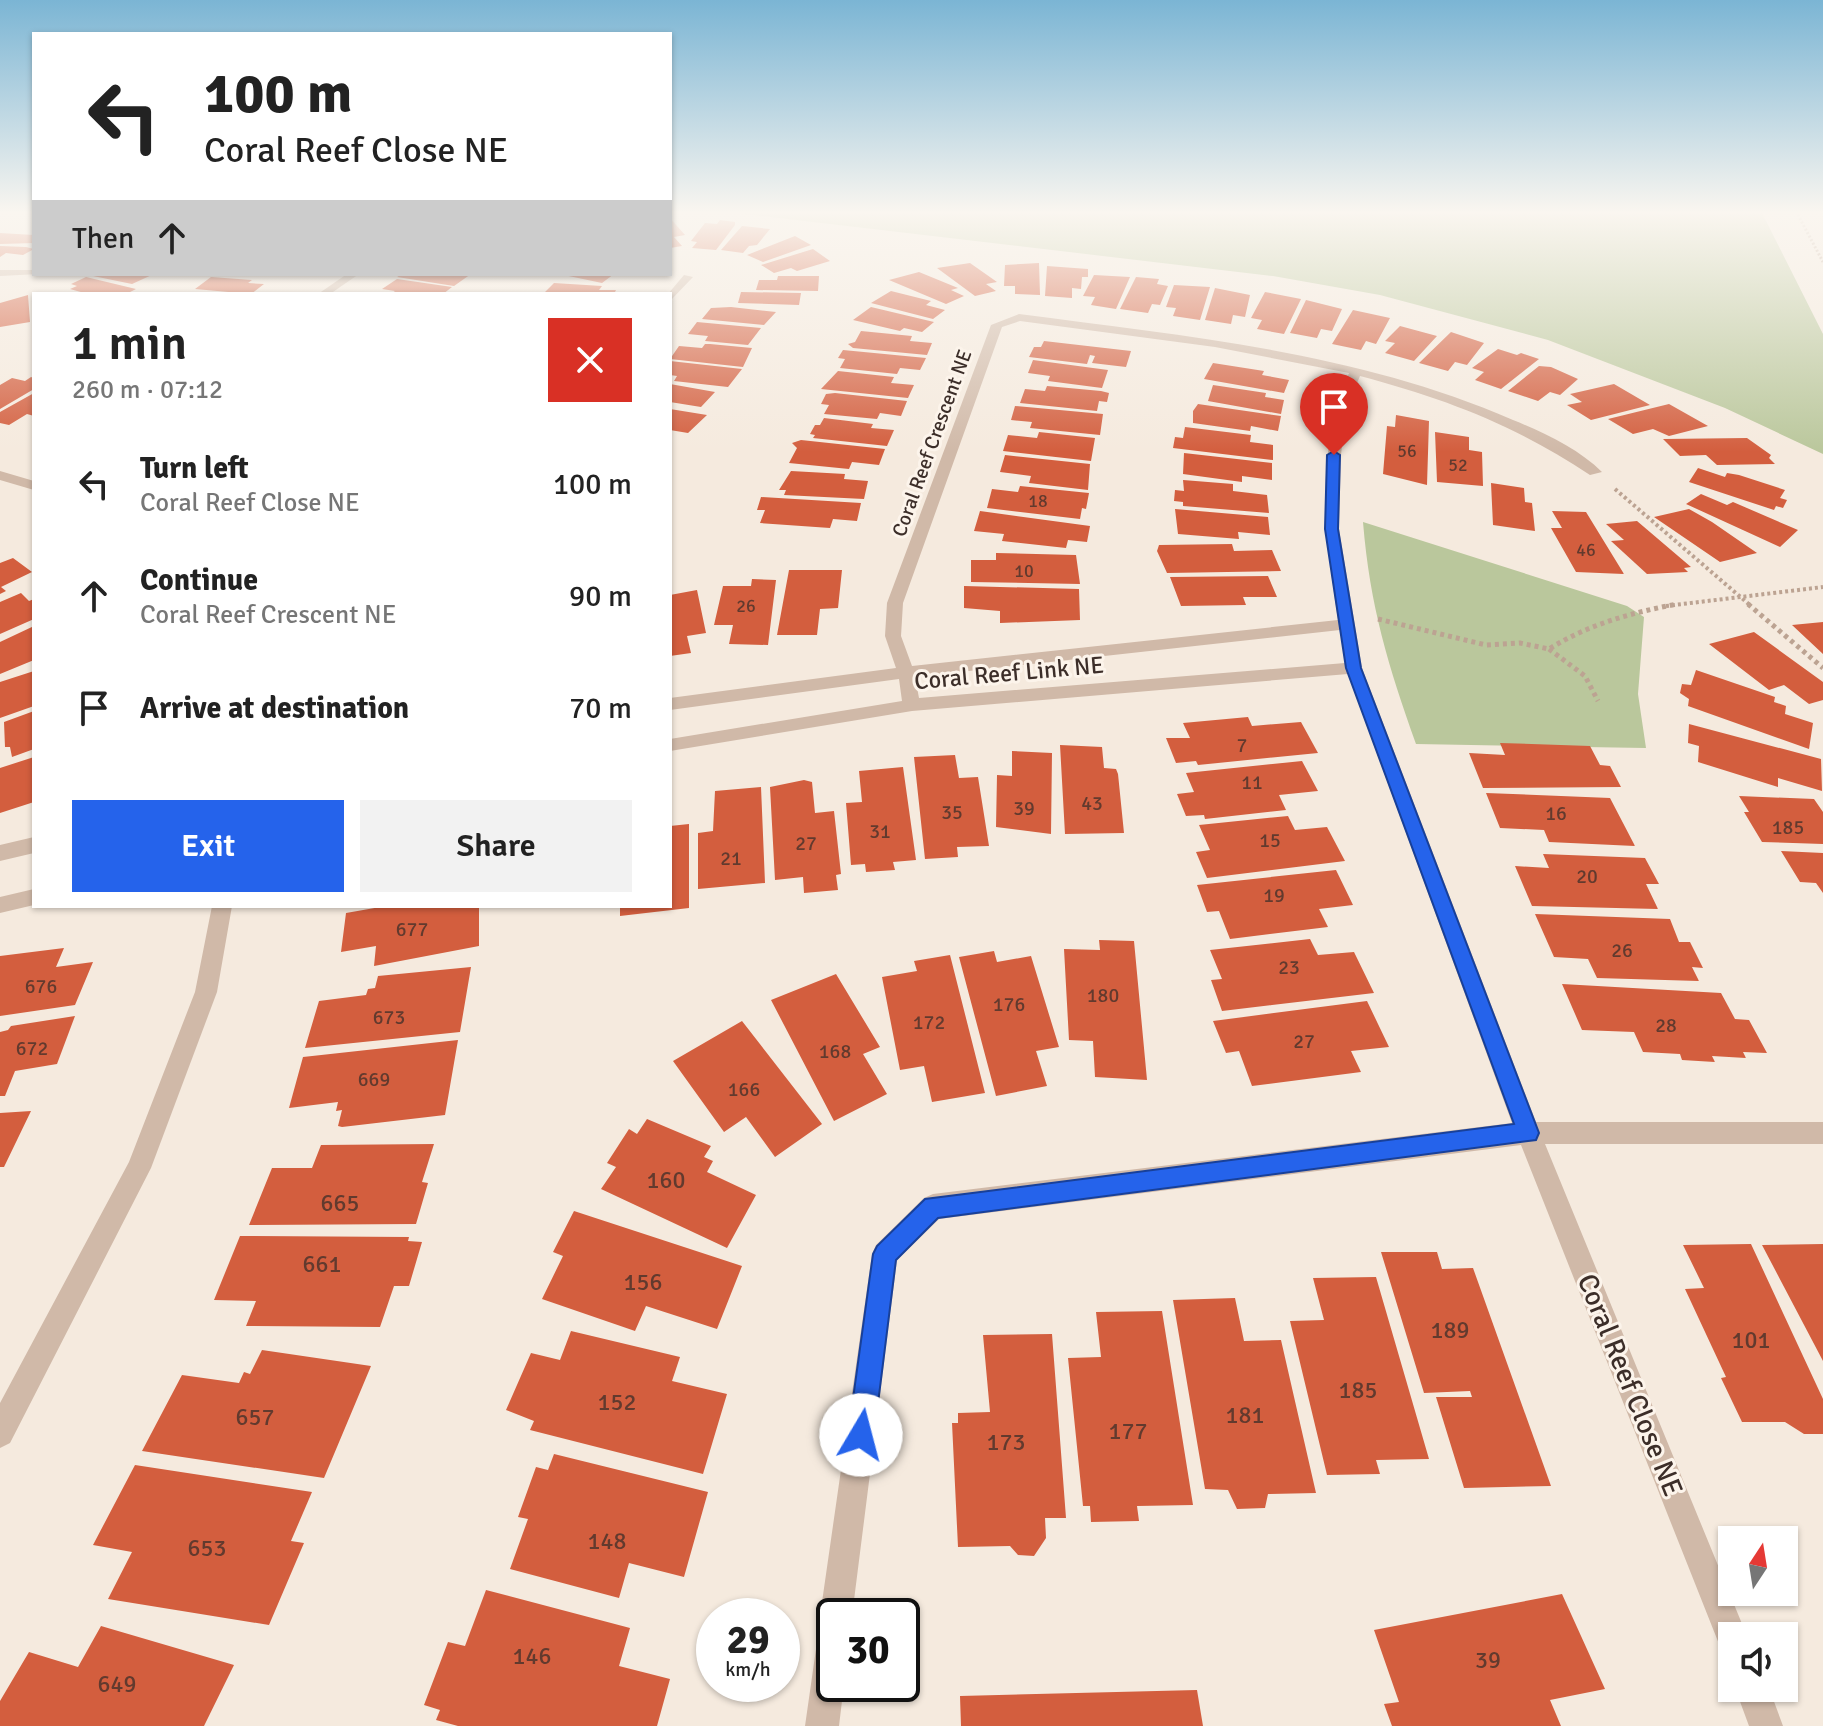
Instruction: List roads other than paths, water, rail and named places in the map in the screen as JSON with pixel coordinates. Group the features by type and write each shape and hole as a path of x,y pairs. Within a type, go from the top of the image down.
{"street":[{"name":"Coral Reef Crescent NE","path":"912,705 906,672 893,636 895,603 997,325 1019,317 1209,342 1355,373 1452,400 1534,434 1595,472"},
{"path":"1354,668 1332,529 1334,455 1340,409 1355,373"},
{"path":"0,475 32,485"},
{"name":"Coral Reef Link NE","path":"672,704 906,672 1346,624"},
{"name":"Coral Reef Link NE","path":"672,745 912,705 1354,668"},
{"name":"Coral Reef Close NE","path":"1354,668 1528,1133 1726,1622"},
{"path":"0,853 32,845"},
{"path":"0,905 32,897"},
{"path":"0,1433 139,1168 206,992 222,908"},
{"path":"838,1598 885,1254 933,1207 1528,1133 1823,1133"},
{"path":"822,1726 825,1702"},
{"path":"1757,1702 1766,1726"}]}
